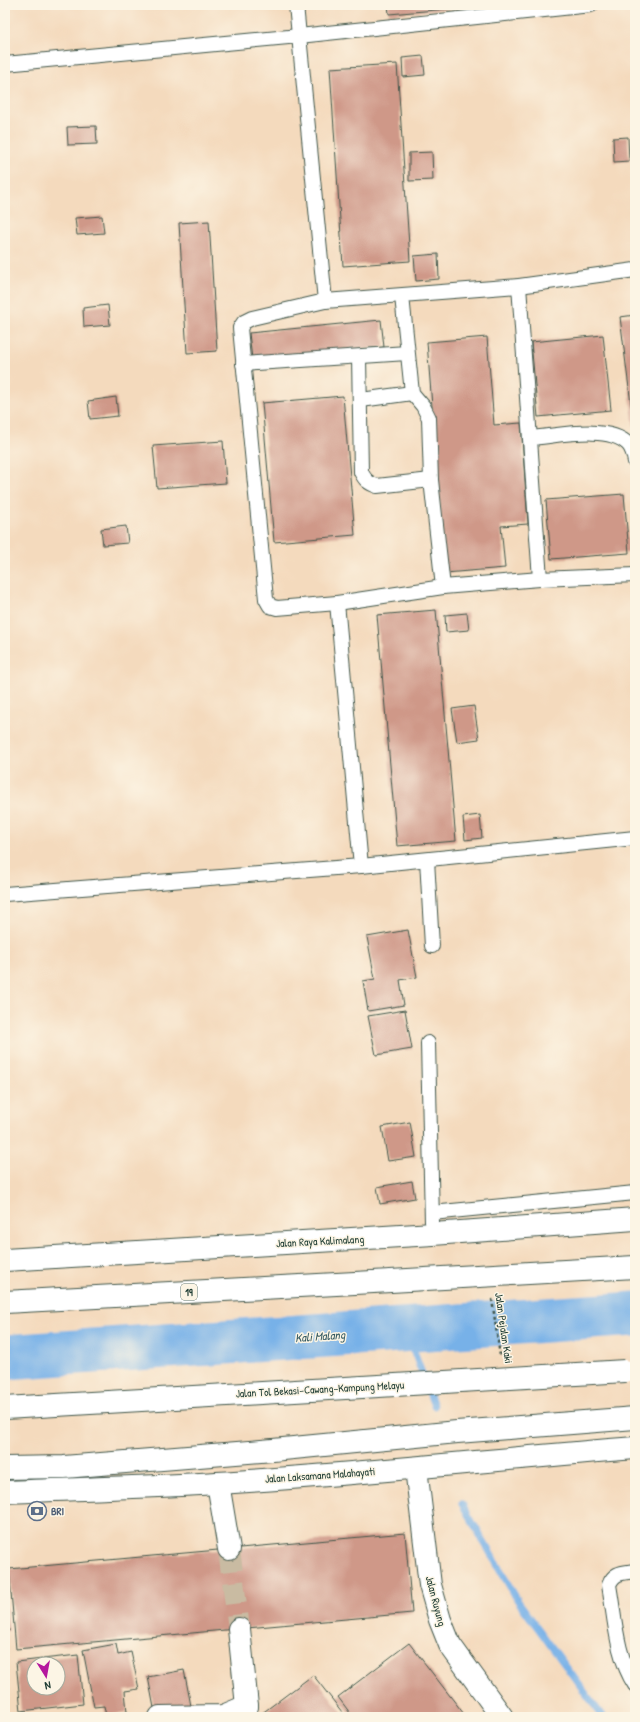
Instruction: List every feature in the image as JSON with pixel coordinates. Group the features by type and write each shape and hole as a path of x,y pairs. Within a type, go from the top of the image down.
{"main road":[{"name":"Jalan Raya Kalimalang","path":"5,1260 432,1224 635,1220"},
{"name":"19","path":"5,1302 635,1267"},
{"name":"Jalan Tol Bekasi–Cawang–Kampung Melayu","path":"5,1408 635,1371"},
{"path":"5,1468 64,1466 273,1450 457,1432 635,1418"},
{"name":"Jalan Laksamana Malahayati","path":"5,1492 218,1483 423,1467 635,1448"},
{"name":"Jalan Ruyung","path":"423,1467 430,1585 440,1620 450,1646 502,1717"},
{"path":"218,1483 229,1549"},
{"path":"160,1717 223,1717 251,1712 239,1628"}],"lane":[{"path":"296,5 325,301"},
{"path":"5,64 299,36 591,5"},
{"path":"635,270 519,286 325,301 244,322 240,328 266,599 270,606 277,608 338,603 443,587 540,579 635,575"},
{"path":"519,286 540,579"},
{"path":"402,296 412,393 423,406 429,418 432,480 443,587"},
{"path":"243,364 407,353"},
{"path":"359,357 361,400 361,472 365,480 376,486 432,480"},
{"path":"361,400 412,393"},
{"path":"531,438 595,432 617,436 629,445 635,462"},
{"path":"338,603 361,866"},
{"path":"5,894 361,866 635,838"},
{"path":"428,860 432,946"},
{"path":"428,1043 432,1224 635,1193"},
{"path":"635,1571 619,1574 612,1578 609,1585 620,1650 626,1668 635,1685"}],"path":[{"name":"Jalan Pejalan Kaki","path":"492,1295 501,1362"}],"building":[{"path":"388,5 483,5 483,6 389,14"},
{"path":"423,56 425,75 403,77 402,58"},
{"path":"397,64 410,261 343,266 330,68"},
{"path":"96,126 97,144 68,145 67,127"},
{"path":"628,137 629,161 614,162 613,138"},
{"path":"432,152 433,180 409,181 409,153"},
{"path":"102,216 104,233 77,235 75,218"},
{"path":"209,221 217,351 187,353 179,223"},
{"path":"438,254 439,279 416,281 414,256"},
{"path":"108,305 110,325 84,327 83,308"},
{"path":"635,315 635,428 634,428 620,317"},
{"path":"381,320 384,347 252,359 249,333"},
{"path":"603,335 611,410 538,417 531,342"},
{"path":"487,337 494,425 521,423 528,524 501,526 505,568 445,573 427,342"},
{"path":"343,396 355,535 274,542 262,403"},
{"path":"116,397 118,416 90,419 88,401"},
{"path":"223,441 226,483 157,488 153,446"},
{"path":"624,494 629,553 551,559 546,500"},
{"path":"126,526 128,543 103,545 101,529"},
{"path":"436,610 456,841 397,846 377,615"},
{"path":"467,613 469,630 446,632 445,615"},
{"path":"474,706 479,739 457,742 452,709"},
{"path":"480,815 482,838 465,840 463,817"},
{"path":"408,930 417,977 400,980 404,1005 368,1011 363,981 375,979 367,937"},
{"path":"405,1010 412,1049 376,1055 368,1016"},
{"path":"410,1122 416,1157 388,1161 382,1127"},
{"path":"412,1181 415,1198 380,1204 377,1187"},
{"path":"405,1533 412,1613 16,1649 9,1569"},
{"path":"5,1598 9,1631 5,1631"},
{"path":"409,1643 464,1714 460,1717 353,1717 338,1697"},
{"path":"116,1644 118,1655 131,1652 139,1689 125,1691 127,1712 106,1716 104,1706 94,1707 83,1650"},
{"path":"78,1655 83,1704 21,1711 16,1662 26,1661 26,1696 66,1696 66,1656"},
{"path":"184,1670 191,1706 155,1713 148,1677"},
{"path":"313,1675 346,1717 263,1717 261,1714"}],"waterway":[{"name":"Kali Malang","path":"5,1357 635,1314"},
{"path":"406,1330 434,1406"},
{"path":"462,1504 518,1601 603,1717"}],"tunnel":[{"path":"229,1549 239,1629"}],"place":[{"name":"BRI","path":"37,1511"}]}
